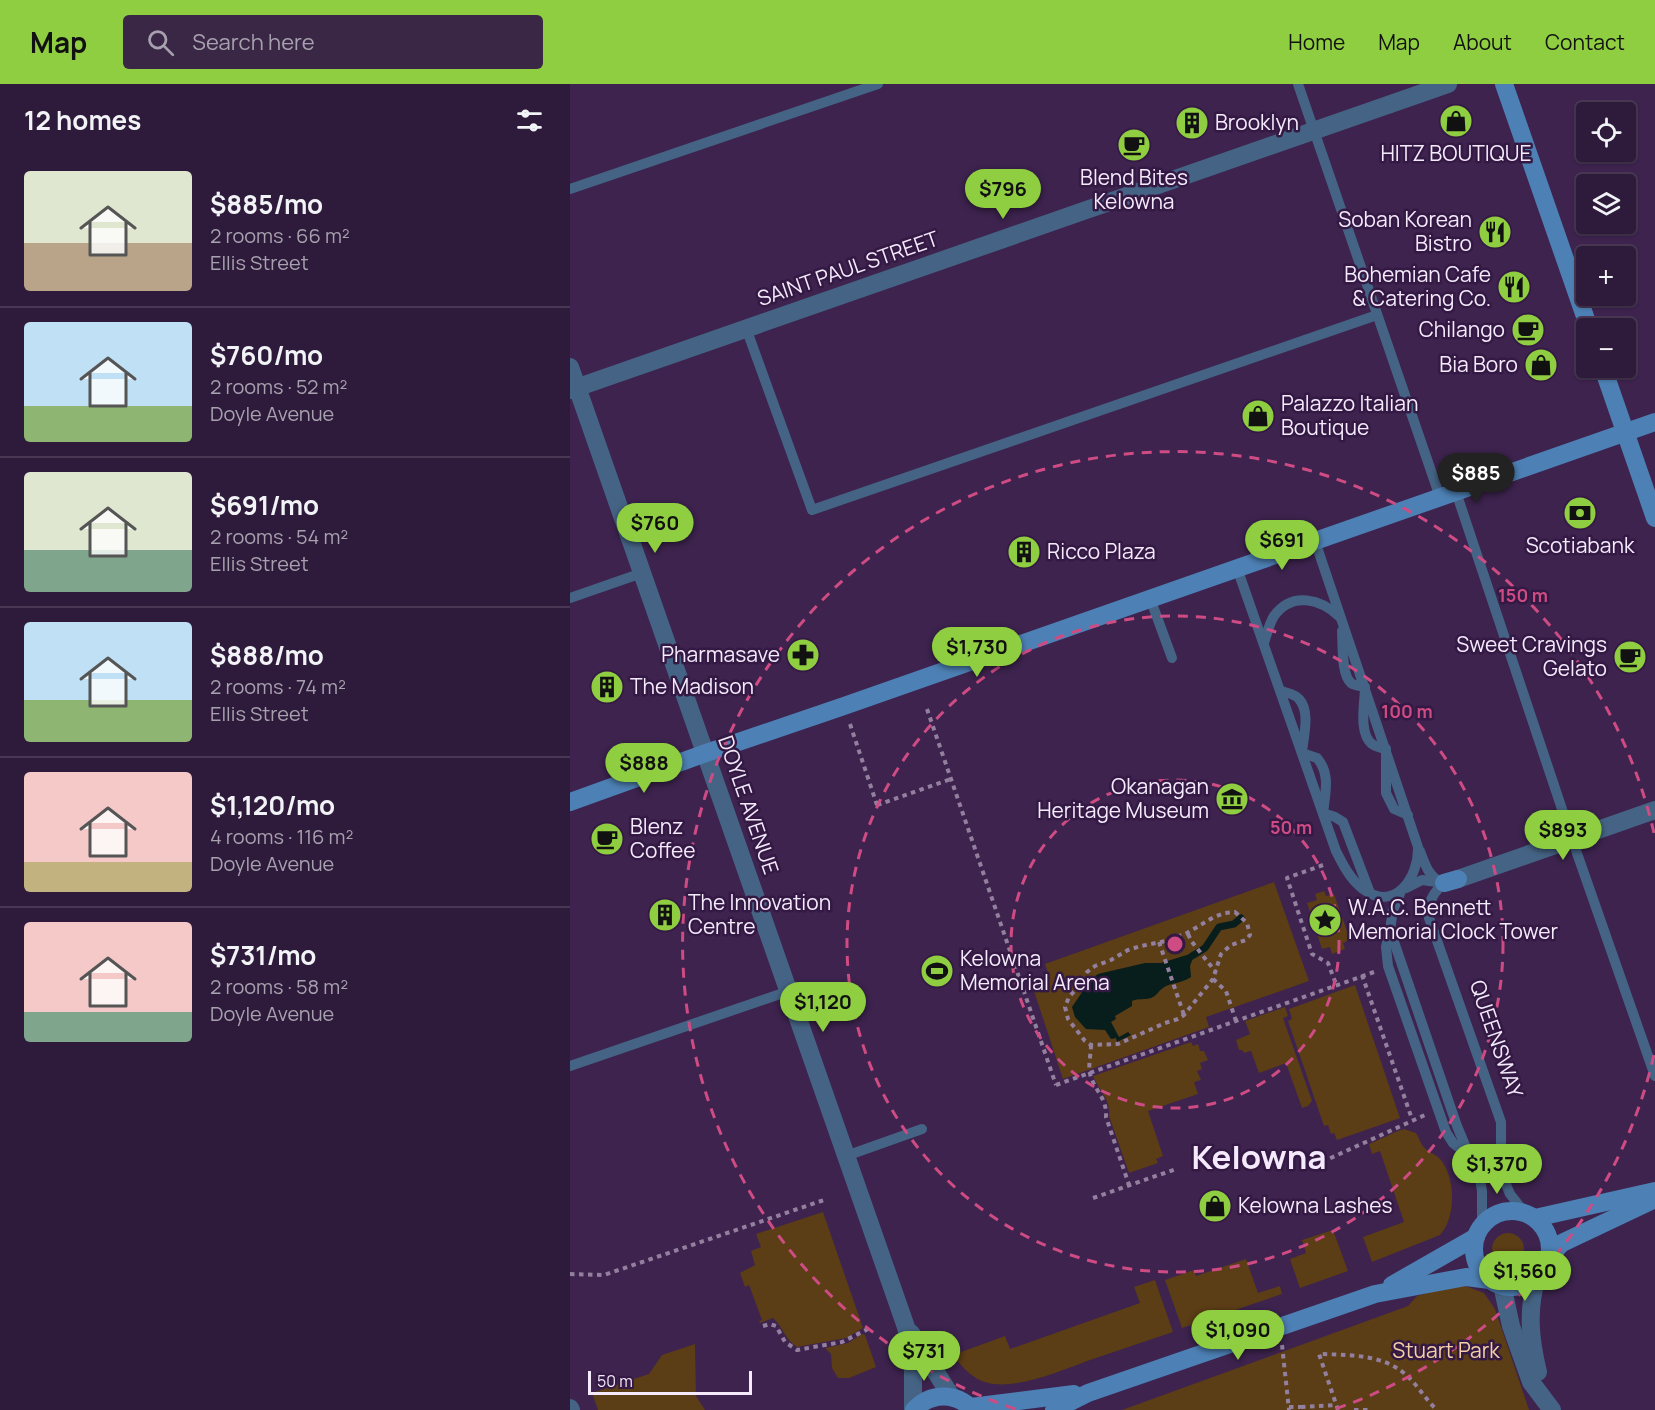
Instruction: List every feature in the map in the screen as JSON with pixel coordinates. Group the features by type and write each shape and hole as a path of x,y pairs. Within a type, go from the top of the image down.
{"street":[{"name":"SAINT PAUL STREET","path":"574,389 1448,84"},
{"path":"1504,84 1586,318"},
{"name":"DOYLE AVENUE","path":"570,367 574,389 706,753 906,1327 913,1365 914,1410"},
{"path":"1606,378 1655,518"},
{"path":"570,802 1655,422"},
{"path":"1451,881 1655,810"},
{"path":"1375,1294 1479,1230 1494,1215 1509,1210 1530,1215 1655,1191"},
{"path":"1549,1257 1562,1243 1655,1199"},
{"path":"1530,1215 1542,1226 1550,1246 1549,1257 1538,1277 1530,1303 1533,1351 1547,1404"},
{"path":"1479,1230 1474,1250 1477,1263 1496,1283 1531,1382 1547,1404"},
{"path":"1054,1410 1088,1393 1375,1294 1466,1277 1515,1286 1527,1284 1538,1277"},
{"name":"DOYLE AVENUE","path":"906,1327 951,1396"},
{"path":"914,1410 928,1399 939,1396 951,1396 962,1400 972,1409 1088,1393"}],"lane":[{"path":"570,189 878,84"},
{"path":"1298,84 1377,315 1448,495 1655,1076"},
{"path":"746,328 812,510 1377,315"},
{"path":"1315,541 1418,847 1428,872 1434,879 1451,881"},
{"path":"1237,568 1336,851 1344,868 1354,881 1370,894 1388,896 1422,880 1451,881"},
{"path":"570,598 642,573"},
{"path":"1150,598 1172,658"},
{"path":"1264,643 1275,616 1294,601 1308,599 1320,603 1342,619"},
{"path":"1281,692 1297,697 1304,707 1302,753"},
{"path":"1323,813 1343,822 1370,894"},
{"path":"1418,847 1417,865 1413,876 1401,891 1393,910 1390,930 1457,1126 1479,1174 1482,1191 1479,1230"},
{"name":"QUEENSWAY","path":"1451,881 1431,897 1428,905 1429,918 1501,1122 1501,1169 1504,1182 1510,1194 1530,1215"},
{"path":"570,1066 789,990"},
{"path":"846,1156 922,1129"}],"path":[{"path":"843,706 878,806 951,779"},
{"path":"927,709 1055,1085 1379,970"},
{"path":"1323,865 1287,878 1312,954 1328,963 1336,984"},
{"path":"1091,1045 1118,1044 1184,1015 1213,979 1218,959 1227,948 1250,936 1247,923 1235,912 1225,913 1187,933 1128,950 1087,972 1069,997 1065,1007 1068,1019 1091,1045 1090,1072 1095,1088 1103,1097 1106,1117 1129,1185"},
{"path":"1187,933 1215,971"},
{"path":"1159,942 1184,1015"},
{"path":"1362,975 1412,1119"},
{"path":"1213,979 1226,991 1236,1021"},
{"path":"1322,1161 1412,1119 1428,1114"},
{"path":"1093,1198 1176,1169"},
{"path":"570,1274 604,1275 824,1200"},
{"path":"763,1326 770,1324 776,1326 785,1342 797,1350 842,1342 868,1329"},
{"path":"1285,1365 1289,1409 1338,1407 1319,1354 1371,1357 1390,1365 1405,1374 1437,1410"},
{"path":"1354,1410 1370,1410"}],"green space":[{"path":"1274,882 1309,981 1206,1017 1209,1027 1063,1079 1032,985 1050,979 1045,964"},
{"path":"1324,891 1326,896 1334,894 1350,940 1343,943 1345,949 1332,954 1330,947 1322,949 1307,903 1317,900 1315,894"},
{"path":"1355,985 1400,1118 1337,1140 1334,1133 1331,1134 1328,1125 1324,1126 1288,1021 1292,1019 1289,1009"},
{"path":"1285,1007 1288,1016 1283,1018 1312,1101 1308,1106 1302,1108 1286,1063 1259,1073 1251,1051 1244,1053 1239,1050 1236,1040 1250,1034 1245,1021"},
{"path":"1191,1042 1193,1046 1198,1044 1200,1051 1204,1051 1208,1060 1200,1063 1202,1069 1197,1071 1201,1080 1194,1082 1198,1094 1148,1111 1163,1156 1156,1159 1158,1163 1129,1173 1109,1116 1108,1105 1093,1076"},
{"path":"1404,1129 1416,1133 1421,1144 1439,1158 1446,1168 1452,1198 1449,1219 1440,1235 1372,1262 1363,1237 1404,1222 1380,1151 1372,1154 1369,1144"},
{"path":"823,1212 863,1328 846,1338 797,1347 773,1318 760,1323 759,1321 762,1320 749,1285 745,1287 740,1273 755,1265 751,1251 761,1247 756,1234"},
{"path":"1333,1230 1348,1271 1300,1288 1290,1259 1306,1253 1302,1240"},
{"path":"1508,1233 1519,1238 1524,1249 1519,1260 1508,1265 1497,1260 1492,1249 1497,1238"},
{"path":"1246,1259 1258,1293 1280,1286 1282,1294 1182,1328 1165,1280 1194,1270 1196,1276"},
{"path":"1155,1280 1173,1332 1053,1374 1013,1384 988,1383 977,1379 953,1355 1005,1336 1010,1349 1140,1303 1134,1287"},
{"name":"Stuart Park","path":"1460,1284 1484,1293 1495,1309 1529,1410 1122,1410 1408,1306 1417,1296"},
{"path":"862,1334 865,1335 876,1367 849,1378 838,1378 832,1368 831,1354 825,1348 848,1343"},
{"path":"695,1344 696,1396 705,1410 598,1410 592,1393 649,1374 662,1355"}],"shaded area":[{"path":"1190,954 1193,958 1190,966 1191,977 1166,986 1151,998 1132,1001 1132,1006 1115,1016 1116,1019 1111,1022 1119,1037 1128,1032 1131,1035 1117,1042 1116,1038 1111,1039 1105,1030 1086,1029 1075,1017 1072,1007 1091,979 1098,974 1145,963 1161,963"}],"waterway":[{"path":"1192,956 1205,948 1219,927 1234,924 1241,918"}],"place":[{"name":"HITZ BOUTIQUE","path":"1456,121"},
{"name":"Brooklyn","path":"1192,123"},
{"name":"Blend Bites Kelowna","path":"1134,145"},
{"name":"Soban Korean Bistro","path":"1495,232"},
{"name":"Bohemian Cafe & Catering Co.","path":"1514,287"},
{"name":"Chilango","path":"1528,330"},
{"name":"Bia Boro","path":"1541,365"},
{"name":"Palazzo Italian Boutique","path":"1258,416"},
{"name":"Scotiabank","path":"1580,513"},
{"name":"Ricco Plaza","path":"1024,552"},
{"name":"Pharmasave","path":"803,655"},
{"name":"Sweet Cravings Gelato","path":"1630,657"},
{"name":"The Madison","path":"607,687"},
{"name":"Okanagan Heritage Museum","path":"1232,799"},
{"name":"Blenz Coffee","path":"607,839"},
{"name":"The Innovation Centre","path":"665,915"},
{"name":"W.A.C. Bennett Memorial Clock Tower","path":"1325,920"},
{"name":"Kelowna Memorial Arena","path":"937,971"},
{"name":"Kelowna Lashes","path":"1215,1206"}],"district":[{"name":"Kelowna","path":"1259,1157"}]}
